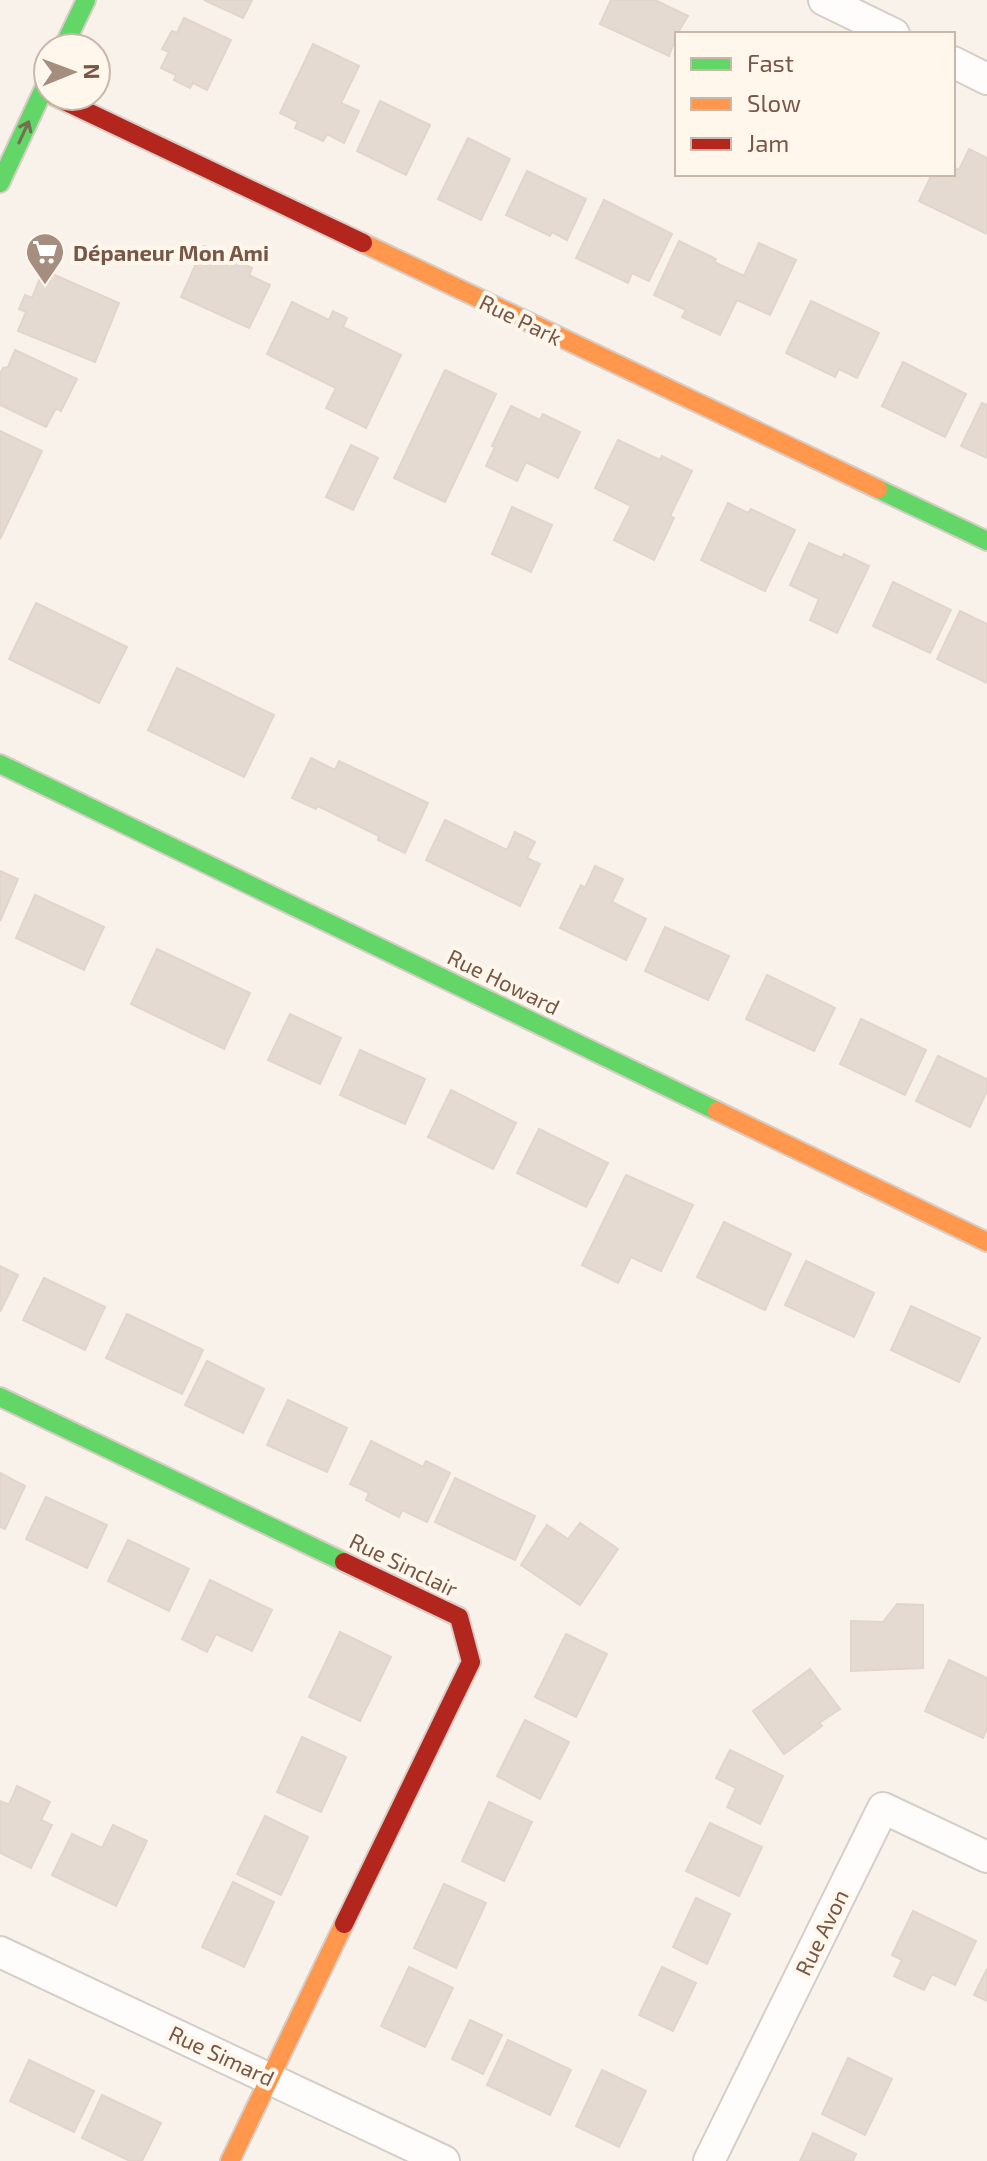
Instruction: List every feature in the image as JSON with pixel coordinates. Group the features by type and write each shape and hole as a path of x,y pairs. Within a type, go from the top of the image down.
{"street":[{"path":"71,32 86,0"},
{"path":"824,0 890,32"},
{"path":"955,63 987,79"},
{"path":"0,183 37,112"},
{"name":"Rue Park","path":"94,112 987,541"},
{"name":"Rue Howard","path":"0,764 987,1242"},
{"name":"Rue Sinclair","path":"0,1397 459,1617 471,1662 230,2161"},
{"name":"Rue Avon","path":"709,2161 883,1808 987,1857"},
{"name":"Rue Simard","path":"0,1952 444,2161"}],"building":[{"path":"204,0 252,0 243,18"},
{"path":"611,0 655,0 688,16 678,32 675,32 669,56 600,24"},
{"path":"184,18 231,40 207,90 193,83 190,88 174,80 176,75 161,68 169,52 162,49 172,31 177,33"},
{"path":"313,44 359,66 341,103 359,111 344,143 327,134 323,141 295,128 298,122 280,113"},
{"path":"380,101 430,125 406,175 357,151"},
{"path":"468,138 510,159 481,220 438,199"},
{"path":"969,149 987,158 987,234 919,201 931,176 955,176 955,168 959,170"},
{"path":"527,171 586,199 567,240 552,232 550,236 506,215"},
{"path":"604,200 672,234 649,281 632,273 628,283 576,258"},
{"path":"679,241 744,276 759,243 796,260 770,315 737,300 720,335 682,317 686,310 654,295"},
{"path":"204,246 252,268 249,275 270,285 249,328 181,297"},
{"path":"43,270 119,303 95,362 18,331 26,312 19,309 25,295 32,298"},
{"path":"811,301 879,333 857,378 839,369 835,377 786,353"},
{"path":"292,302 329,320 333,311 347,318 343,327 401,355 366,428 326,408 336,388 267,354"},
{"path":"15,350 77,379 61,411 56,408 46,427 0,405 0,374 3,368 8,367"},
{"path":"903,362 966,394 945,437 882,406"},
{"path":"445,370 496,394 445,502 394,478"},
{"path":"982,403 987,405 987,458 961,446"},
{"path":"511,406 540,420 543,414 580,432 558,478 526,462 517,481 486,466"},
{"path":"0,431 42,451 0,539"},
{"path":"618,440 692,471 670,516 674,518 654,560 614,540 631,506 595,488"},
{"path":"351,445 378,458 353,510 326,497"},
{"path":"728,503 748,513 751,509 795,530 765,591 701,560"},
{"path":"512,507 552,525 531,572 492,554"},
{"path":"809,543 869,566 837,633 810,620 819,599 790,585"},
{"path":"893,582 951,610 930,653 873,626"},
{"path":"36,603 127,647 99,703 9,659"},
{"path":"960,611 987,624 987,683 937,659"},
{"path":"177,668 274,715 244,777 148,730"},
{"path":"311,758 335,770 339,761 428,803 405,853 378,840 379,836 318,806 316,809 292,798"},
{"path":"445,820 507,850 515,832 535,842 527,858 540,864 520,906 426,860"},
{"path":"595,866 623,879 612,902 646,919 626,960 560,928 581,885 585,888"},
{"path":"0,871 18,879 0,921"},
{"path":"35,895 104,927 84,970 16,938"},
{"path":"665,927 729,956 708,1000 645,971"},
{"path":"157,949 250,993 224,1049 131,1004"},
{"path":"767,975 835,1008 814,1051 746,1019"},
{"path":"290,1014 341,1038 320,1084 268,1060"},
{"path":"861,1019 926,1050 905,1095 840,1064"},
{"path":"360,1050 425,1079 405,1124 340,1095"},
{"path":"938,1056 987,1079 987,1091 970,1127 916,1101"},
{"path":"451,1090 516,1123 493,1169 428,1137"},
{"path":"539,1129 608,1163 586,1207 517,1173"},
{"path":"626,1175 693,1205 661,1271 631,1257 618,1283 582,1265"},
{"path":"724,1222 791,1254 765,1310 697,1277"},
{"path":"806,1261 874,1293 854,1337 785,1305"},
{"path":"0,1266 18,1275 0,1312"},
{"path":"44,1278 105,1307 85,1350 23,1320"},
{"path":"911,1306 980,1338 959,1382 891,1350"},
{"path":"127,1314 203,1350 182,1394 106,1358"},
{"path":"207,1361 264,1389 243,1433 185,1405"},
{"path":"288,1400 347,1428 327,1472 267,1445"},
{"path":"371,1441 423,1467 426,1461 450,1473 427,1522 402,1510 399,1517 366,1500 369,1493 350,1484"},
{"path":"0,1473 25,1486 5,1529 0,1527"},
{"path":"455,1478 535,1516 515,1560 435,1522"},
{"path":"46,1497 107,1525 87,1568 26,1539"},
{"path":"580,1523 618,1549 580,1605 521,1565 547,1525 568,1539"},
{"path":"128,1540 189,1569 169,1611 108,1581"},
{"path":"210,1580 272,1610 252,1651 216,1634 207,1652 182,1639"},
{"path":"897,1604 923,1605 923,1668 851,1671 851,1621 883,1622"},
{"path":"340,1632 391,1657 360,1721 309,1697"},
{"path":"566,1634 607,1654 576,1717 535,1697"},
{"path":"949,1660 987,1678 987,1729 983,1738 925,1711"},
{"path":"810,1669 840,1709 784,1754 753,1711"},
{"path":"525,1720 569,1742 540,1799 497,1776"},
{"path":"302,1737 346,1757 321,1812 277,1792"},
{"path":"730,1750 783,1776 760,1824 727,1807 736,1788 716,1778"},
{"path":"17,1786 50,1802 41,1820 52,1825 31,1868 0,1853 0,1801 9,1805"},
{"path":"489,1802 532,1822 504,1881 462,1861"},
{"path":"265,1816 308,1837 281,1895 237,1874"},
{"path":"710,1823 762,1847 739,1896 686,1871"},
{"path":"113,1825 147,1841 116,1906 52,1875 72,1834 102,1848"},
{"path":"233,1882 274,1902 244,1967 202,1947"},
{"path":"444,1884 486,1903 456,1968 414,1948"},
{"path":"696,1898 730,1914 707,1964 673,1947"},
{"path":"913,1911 976,1941 955,1985 932,1974 924,1990 894,1976 902,1960 892,1955"},
{"path":"409,1967 453,1988 425,2047 381,2026"},
{"path":"662,1967 696,1983 673,2031 639,2015"},
{"path":"987,1969 987,2001 974,1995"},
{"path":"470,2020 502,2035 483,2074 452,2059"},
{"path":"508,2040 571,2070 550,2115 487,2085"},
{"path":"848,2058 892,2079 865,2135 822,2114"},
{"path":"29,2060 94,2091 74,2132 10,2101"},
{"path":"602,2070 646,2091 619,2147 576,2126"},
{"path":"102,2095 161,2123 142,2161 130,2161 82,2138"},
{"path":"813,2133 856,2154 853,2161 800,2161"}],"traffic: fast":[{"path":"71,32 86,0"},
{"path":"0,183 33,112"},
{"path":"878,489 987,541"},
{"path":"0,764 717,1111"},
{"path":"0,1397 344,1562"}],"traffic: slow":[{"path":"363,243 878,489"},
{"path":"717,1111 987,1242"},
{"path":"230,2161 344,1924"}],"traffic: jam":[{"path":"88,112 363,243"},
{"path":"344,1562 459,1617 471,1662 344,1924"}],"place":[{"name":"Dépaneur Mon Ami","path":"45,286"}]}
